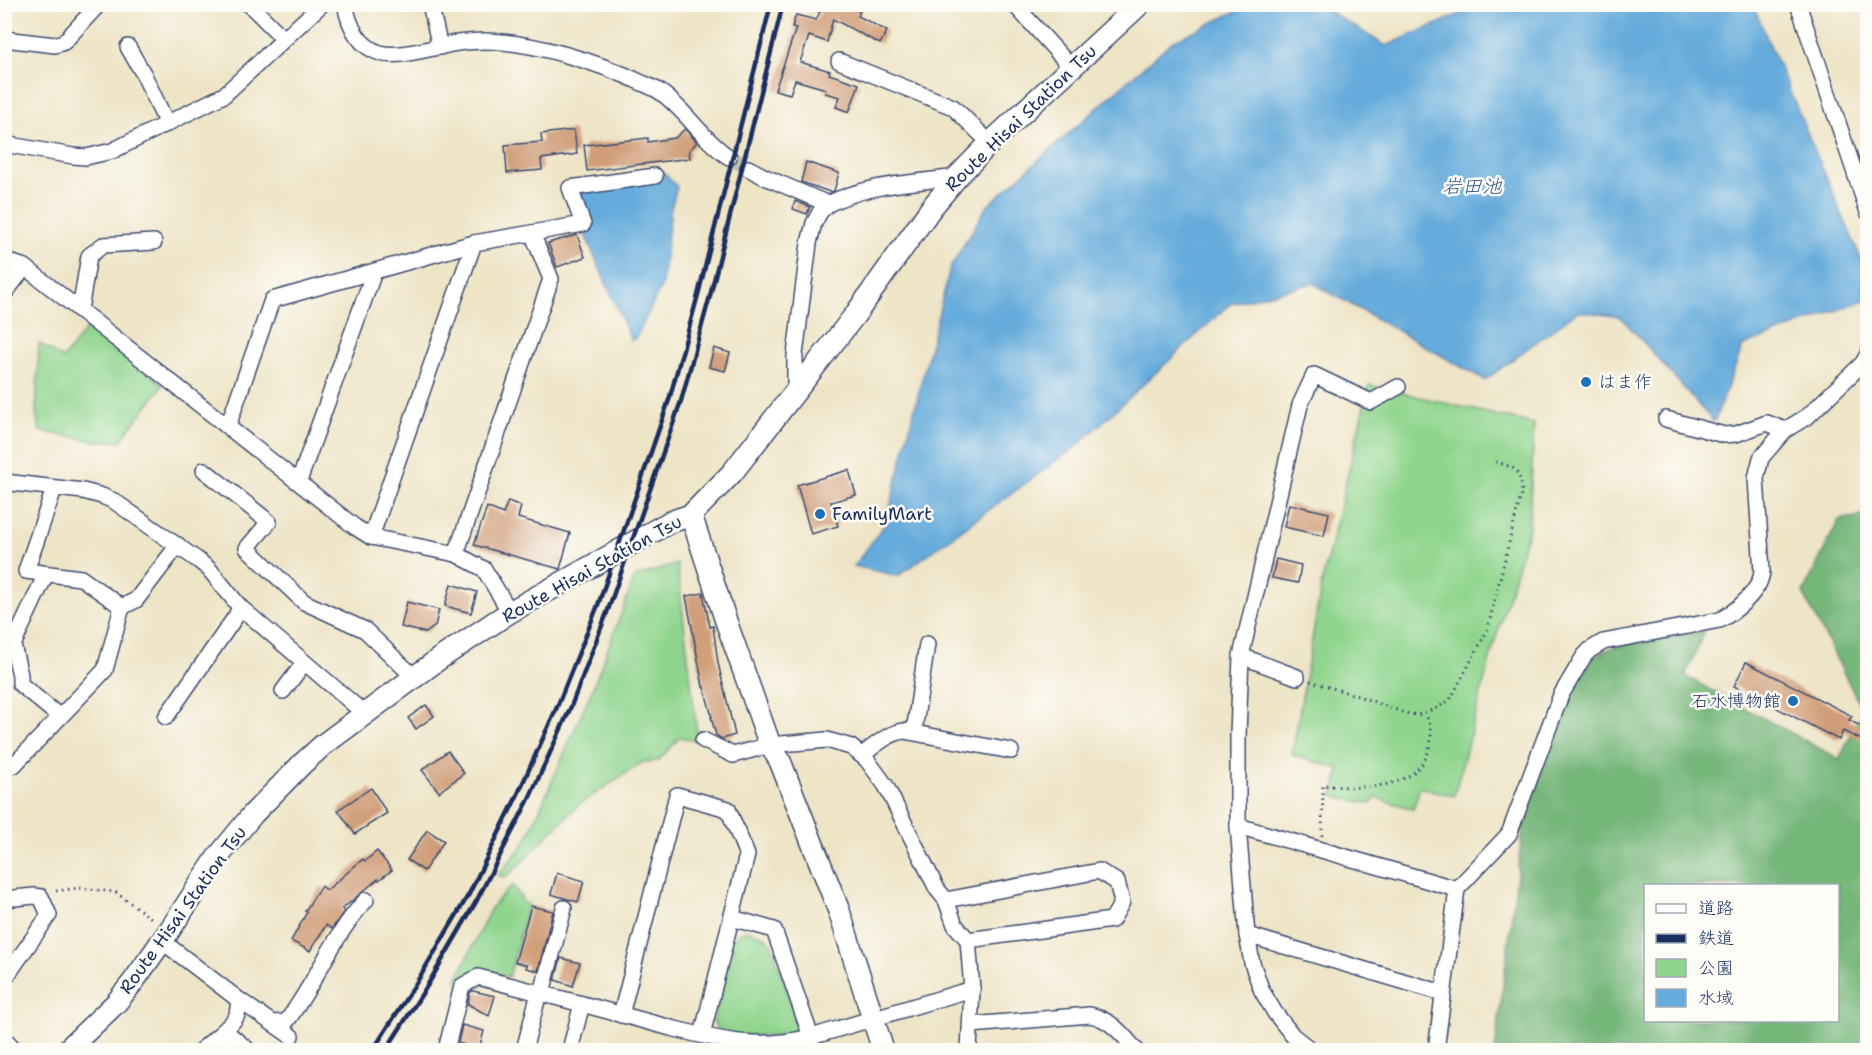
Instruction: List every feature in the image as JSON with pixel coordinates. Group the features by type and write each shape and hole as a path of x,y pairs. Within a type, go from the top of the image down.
{"main road":[{"name":"Route Hisai Station Tsu","path":"67,1050 116,1003 166,936 217,858 254,814 323,745 440,659 510,612 670,522 691,515 732,473 795,393 855,315 932,207 957,177 990,142 1140,4"},
{"path":"691,515 770,745 780,761 839,911 883,1050"}],"street":[{"path":"4,39 55,45 64,42 99,4"},
{"path":"249,4 284,39"},
{"path":"4,144 86,157 112,151 224,95 322,4"},
{"path":"345,4 352,30 361,41 375,51 388,55 477,42 508,43 550,51 604,67 661,92 707,138 729,156"},
{"path":"430,4 440,46"},
{"path":"1014,4 1071,67"},
{"path":"1798,4 1868,212"},
{"path":"128,47 167,124"},
{"path":"839,61 952,107 990,142"},
{"path":"748,168 828,204"},
{"path":"228,426 272,300 474,243 583,224 570,188 655,176"},
{"path":"795,393 795,355 809,243 814,223 820,212 828,204 873,189 957,177"},
{"path":"456,554 551,279 532,232"},
{"path":"80,310 89,256 103,245 154,242"},
{"path":"371,537 474,243"},
{"path":"4,260 25,267 355,527 371,537 456,554 484,569 510,612"},
{"path":"4,294 25,267"},
{"path":"299,481 374,272"},
{"path":"1436,1050 1457,889 1509,834 1561,695 1584,656 1604,642 1720,620 1732,614 1758,587 1762,571 1756,478 1761,458 1785,430 1808,416 1863,363 1868,354"},
{"path":"1311,1050 1293,1036 1262,991 1252,963 1246,935 1238,826 1241,656 1300,405 1314,375 1371,402 1398,387"},
{"path":"1666,419 1724,435 1737,434 1767,423 1785,430"},
{"path":"204,470 269,522 247,548 304,602 364,630 415,678"},
{"path":"4,482 83,491 114,501 209,569 240,608 365,714"},
{"path":"54,489 26,571 81,578 122,607"},
{"path":"4,768 14,765 105,670 122,607 136,600 178,545"},
{"path":"46,574 13,645 20,684 60,717"},
{"path":"166,717 240,608"},
{"path":"914,732 927,644"},
{"path":"1241,656 1297,677"},
{"path":"283,691 304,663"},
{"path":"862,755 896,732 914,732 1011,751"},
{"path":"703,740 733,755 770,745 827,740 851,747 867,760 886,786 937,890 946,900 955,925 968,940 972,989 969,1050"},
{"path":"621,1015 677,795 728,808 747,855 702,1035"},
{"path":"1238,826 1457,889"},
{"path":"946,900 1099,871 1117,882 1122,902 1112,920 968,940"},
{"path":"4,899 41,897 49,915 4,980"},
{"path":"273,1023 286,1022 301,1002 351,917 366,900"},
{"path":"524,1050 564,908"},
{"path":"732,918 774,930 811,1037"},
{"path":"1246,935 1443,993"},
{"path":"166,936 239,1000 291,1036"},
{"path":"446,1050 462,986 478,977 702,1035 754,1044 787,1043 811,1037 972,989"},
{"path":"202,1050 230,1026 237,1014 239,1000"},
{"path":"570,1050 582,1004"},
{"path":"971,1025 1090,1015 1113,1025 1136,1050"},
{"path":"226,1029 248,1050"},
{"path":"4,1038 15,1050"}],"path":[{"path":"1297,677 1405,713 1418,715 1450,700 1487,631 1522,491 1521,477 1515,468 1494,461"},
{"path":"1321,849 1323,785 1377,786 1410,776 1420,768 1428,754 1432,740 1431,725 1425,713"},
{"path":"41,897 49,892 80,888 115,892 166,936"}],"green space":[{"path":"89,325 163,385 120,441 95,441 40,431 36,413 39,343 63,359"},
{"path":"1369,385 1534,424 1529,528 1494,644 1454,796 1420,787 1413,809 1376,798 1371,804 1333,796 1340,769 1292,755 1322,582"},
{"path":"1867,515 1867,1050 1495,1050 1524,820 1568,702 1591,660 1613,647 1705,631 1685,676 1839,759 1863,711 1803,593 1839,520"},
{"path":"677,564 698,741 680,737 658,761 643,762 577,806 506,878 499,875 526,841 592,690 635,577"},
{"path":"513,885 524,903 528,904 509,977 476,969 456,981 492,906"},
{"path":"745,930 762,935 771,943 798,1023 792,1034 756,1036 729,1034 720,1032 713,1021 735,936"}],"water":[{"name":"岩田池","path":"1252,4 1319,5 1386,46 1481,5 1753,5 1867,273 1867,299 1743,346 1714,422 1621,317 1578,311 1485,380 1313,283 1230,304 1077,446 898,576 854,566 886,523 950,268 987,206 1173,41"},
{"path":"663,172 677,187 671,208 662,285 636,338 631,340 583,230 576,196 580,192"}],"building":[{"path":"805,4 844,4 860,12 858,16 887,31 880,44 833,19 827,42 809,36 800,62 830,71 829,74 859,84 849,112 836,107 840,97 825,93 826,89 795,80 790,94 775,90 796,28 792,27 796,15 816,20 820,12"},
{"path":"685,129 697,142 689,151 690,158 587,171 584,145 648,138 648,142 675,138"},
{"path":"574,130 577,154 541,159 542,170 507,173 505,145 542,142 541,134"},
{"path":"806,162 839,173 834,191 830,192 801,182"},
{"path":"795,201 810,207 807,214 793,209"},
{"path":"577,235 585,257 557,267 548,243"},
{"path":"714,348 730,353 725,371 709,367"},
{"name":"FamilyMart","path":"849,470 856,495 831,502 838,526 811,534 797,485"},
{"path":"508,501 521,506 518,518 570,533 560,569 474,545 487,507 503,514"},
{"path":"1289,504 1329,513 1324,536 1284,527"},
{"path":"1276,559 1301,565 1298,583 1272,578"},
{"path":"451,584 477,592 471,613 445,606"},
{"path":"703,593 710,627 713,626 718,663 735,735 722,739 716,735 703,687 686,596"},
{"path":"407,602 439,610 435,626 426,633 401,627"},
{"name":"石水博物館","path":"1746,662 1852,716 1849,720 1868,730 1868,743 1843,731 1839,740 1734,686"},
{"path":"426,705 434,716 416,729 408,718"},
{"path":"448,751 464,773 439,792 422,770"},
{"path":"371,788 387,813 355,834 338,810"},
{"path":"427,830 444,841 424,871 407,860"},
{"path":"377,851 392,870 342,909 344,911 332,929 326,925 310,951 291,941 307,912 305,911 321,886 327,890 363,859 365,861"},
{"path":"557,873 584,881 578,902 551,894"},
{"path":"531,906 553,911 538,971 515,962"},
{"path":"561,958 580,963 573,986 555,980"},
{"path":"470,992 495,996 489,1016 468,1004"},
{"path":"462,1025 484,1031 479,1049 458,1043"}],"tunnel":[{"path":"729,157 748,168"}],"railway":[{"path":"373,1050 469,894 557,707 598,605 669,400 698,295 771,4"},
{"path":"386,1050 427,986 477,900 528,801 570,709 608,610 681,401 710,296 783,4"}],"place":[{"name":"はま作","path":"1586,382"},
{"name":"FamilyMart","path":"820,514"},
{"name":"石水博物館","path":"1793,701"}]}
